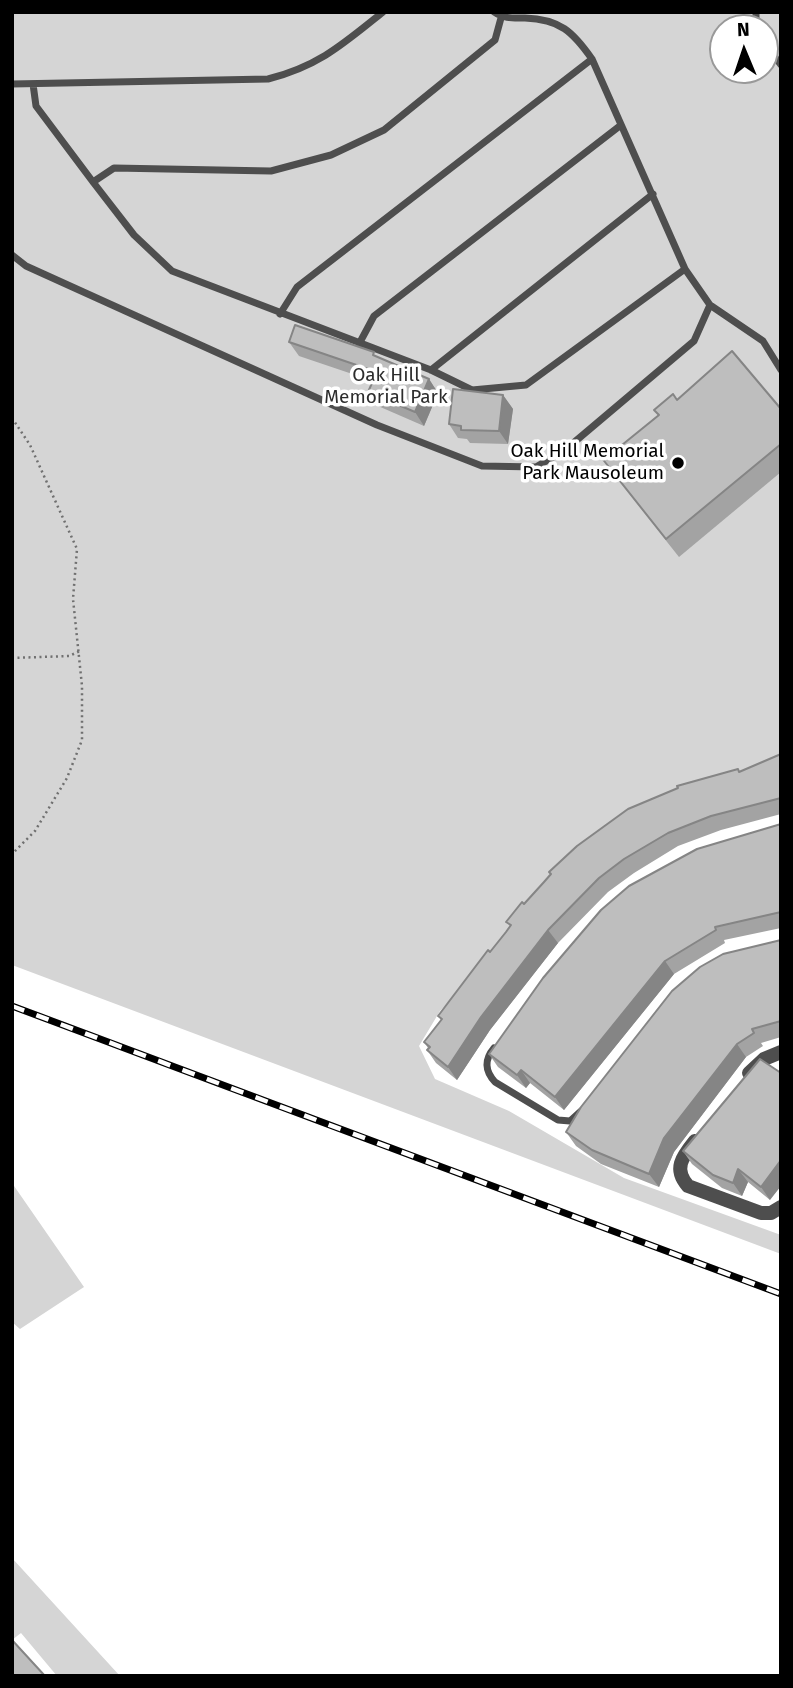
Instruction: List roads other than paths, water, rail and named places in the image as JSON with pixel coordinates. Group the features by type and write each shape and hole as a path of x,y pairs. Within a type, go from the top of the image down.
{"street":[{"path":"742,1082 764,1059 781,1052"},
{"path":"708,1124 683,1155 680,1176 688,1186 761,1213 771,1213 781,1207"}],"lane":[{"path":"12,84 268,79 301,70 331,54 383,12"},
{"path":"494,12 501,18 543,19 574,33 592,59 685,269 710,305 762,341 781,370"},
{"path":"93,182 114,168 271,171 331,155 384,130 414,106 495,40 501,18"},
{"path":"280,314 297,287 592,59"},
{"path":"33,84 36,106 134,235 172,271 431,370 472,390 526,385 685,269"},
{"path":"359,344 374,316 621,125"},
{"path":"431,370 653,194"},
{"path":"12,255 26,266 377,425 482,466 536,467 565,450 694,341 710,305"},
{"path":"497,1044 486,1064 488,1074 495,1082 558,1120 570,1121 588,1102"}],"railway":[{"path":"12,1006 781,1294"}],"place":[{"name":"Oak Hill Memorial Park Mausoleum","path":"678,463"}],"park label":[{"name":"Oak Hill Memorial Park","path":"386,387"}]}
